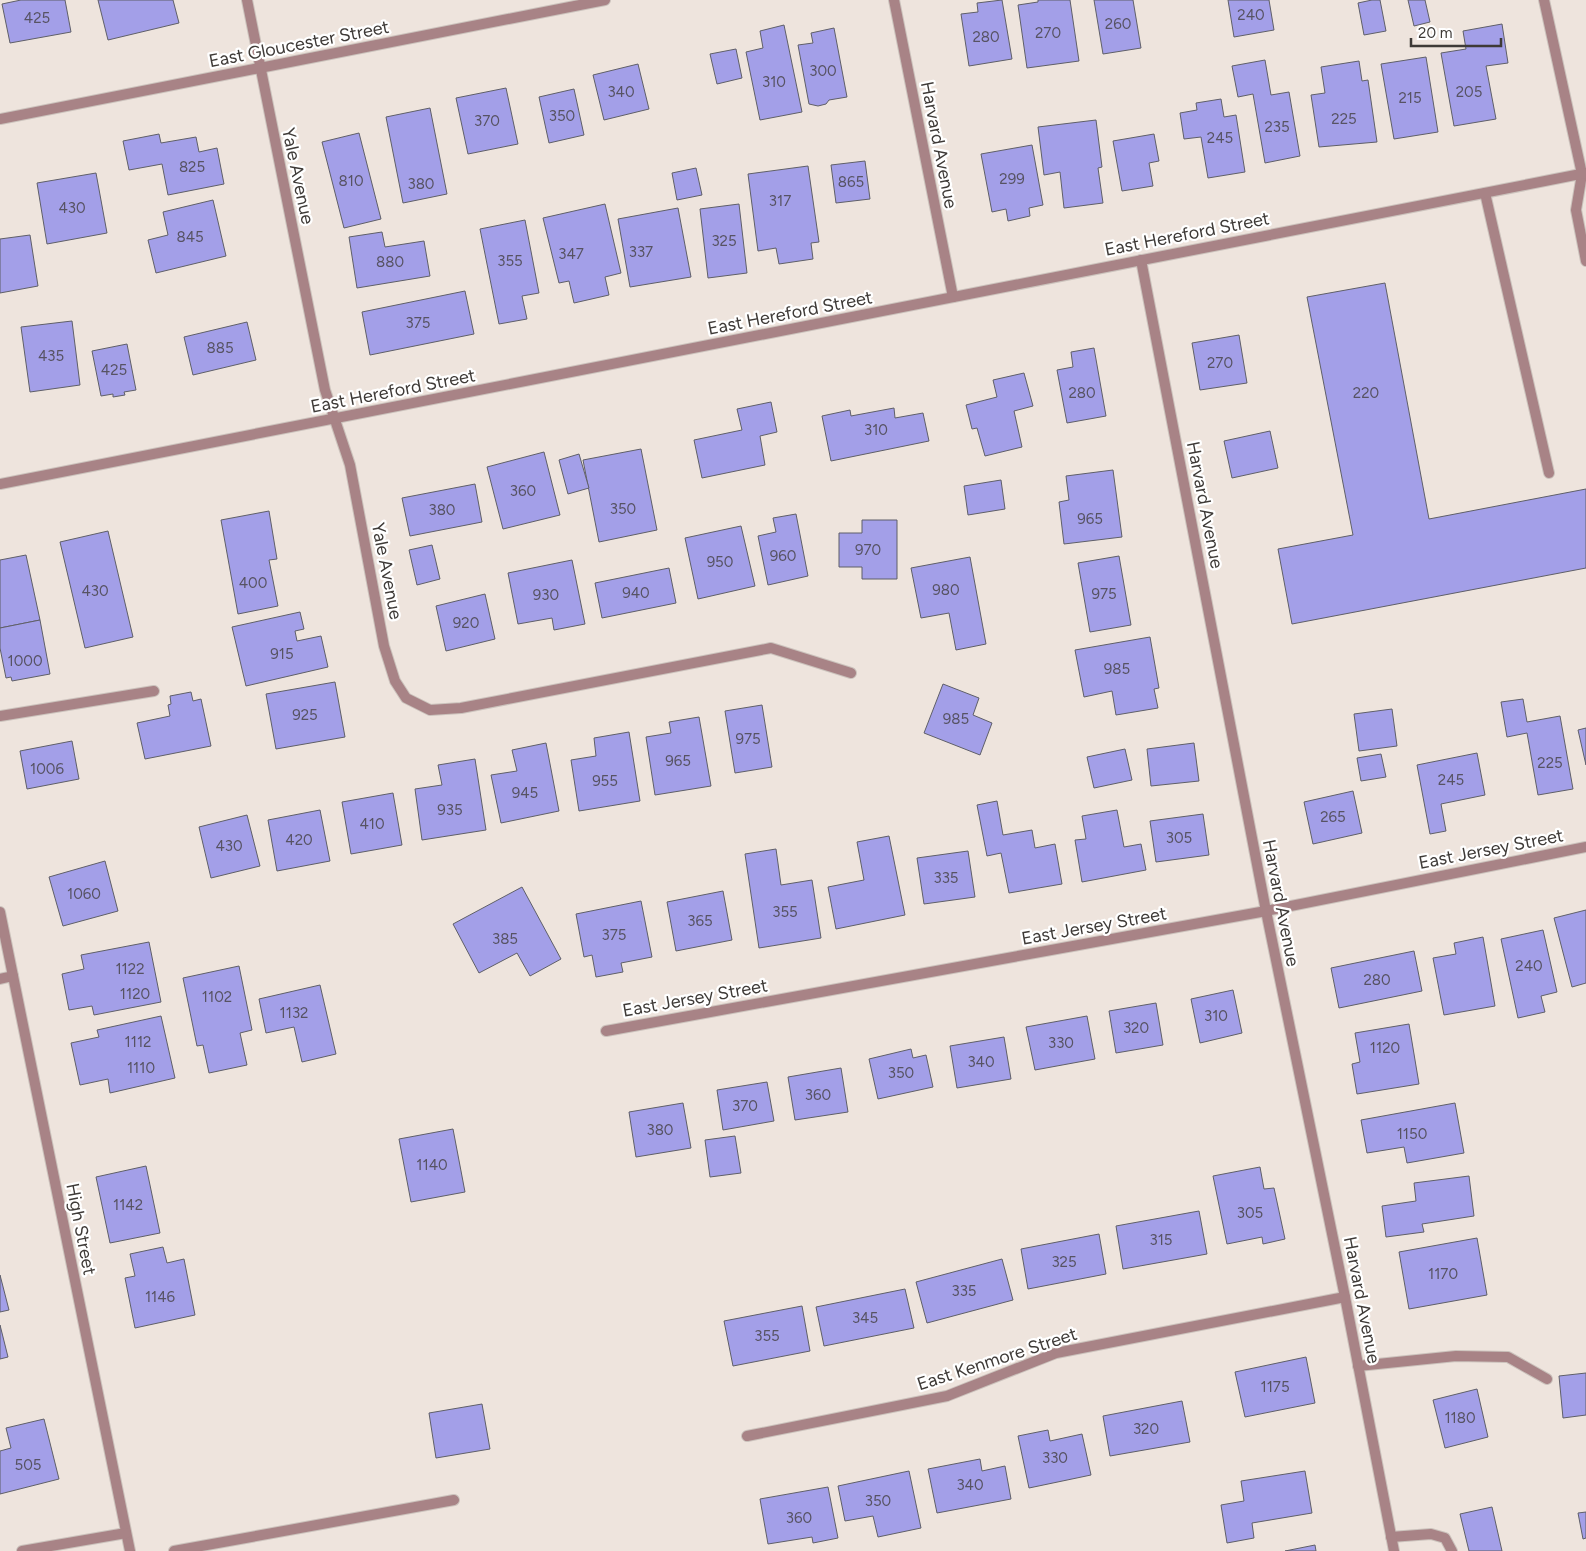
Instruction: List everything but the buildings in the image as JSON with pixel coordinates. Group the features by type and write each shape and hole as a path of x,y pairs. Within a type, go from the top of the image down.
{"street":[{"name":"Yale Avenue","path":"247,0 259,68 325,390 350,465 384,646 395,681 406,698 430,710 461,708 771,648 851,673"},
{"name":"East Gloucester Street","path":"0,119 605,0"},
{"name":"Harvard Avenue","path":"894,0 953,297"},
{"path":"1544,0 1584,173 1576,210 1586,261"},
{"name":"East Hereford Street","path":"0,484 1584,173"},
{"path":"1485,193 1549,473"},
{"name":"Harvard Avenue","path":"1141,260 1266,911 1345,1297 1394,1551"},
{"path":"0,716 154,691"},
{"name":"East Jersey Street","path":"606,1031 1266,911 1586,847"},
{"name":"High Street","path":"0,912 130,1551"},
{"path":"0,979 13,976"},
{"name":"East Kenmore Street","path":"747,1436 947,1396 1056,1353 1345,1297"},
{"path":"1358,1366 1456,1356 1508,1357 1547,1379"},
{"path":"174,1551 454,1500"},
{"path":"22,1551 126,1532"},
{"path":"1391,1538 1431,1534 1445,1538 1452,1551"}]}
